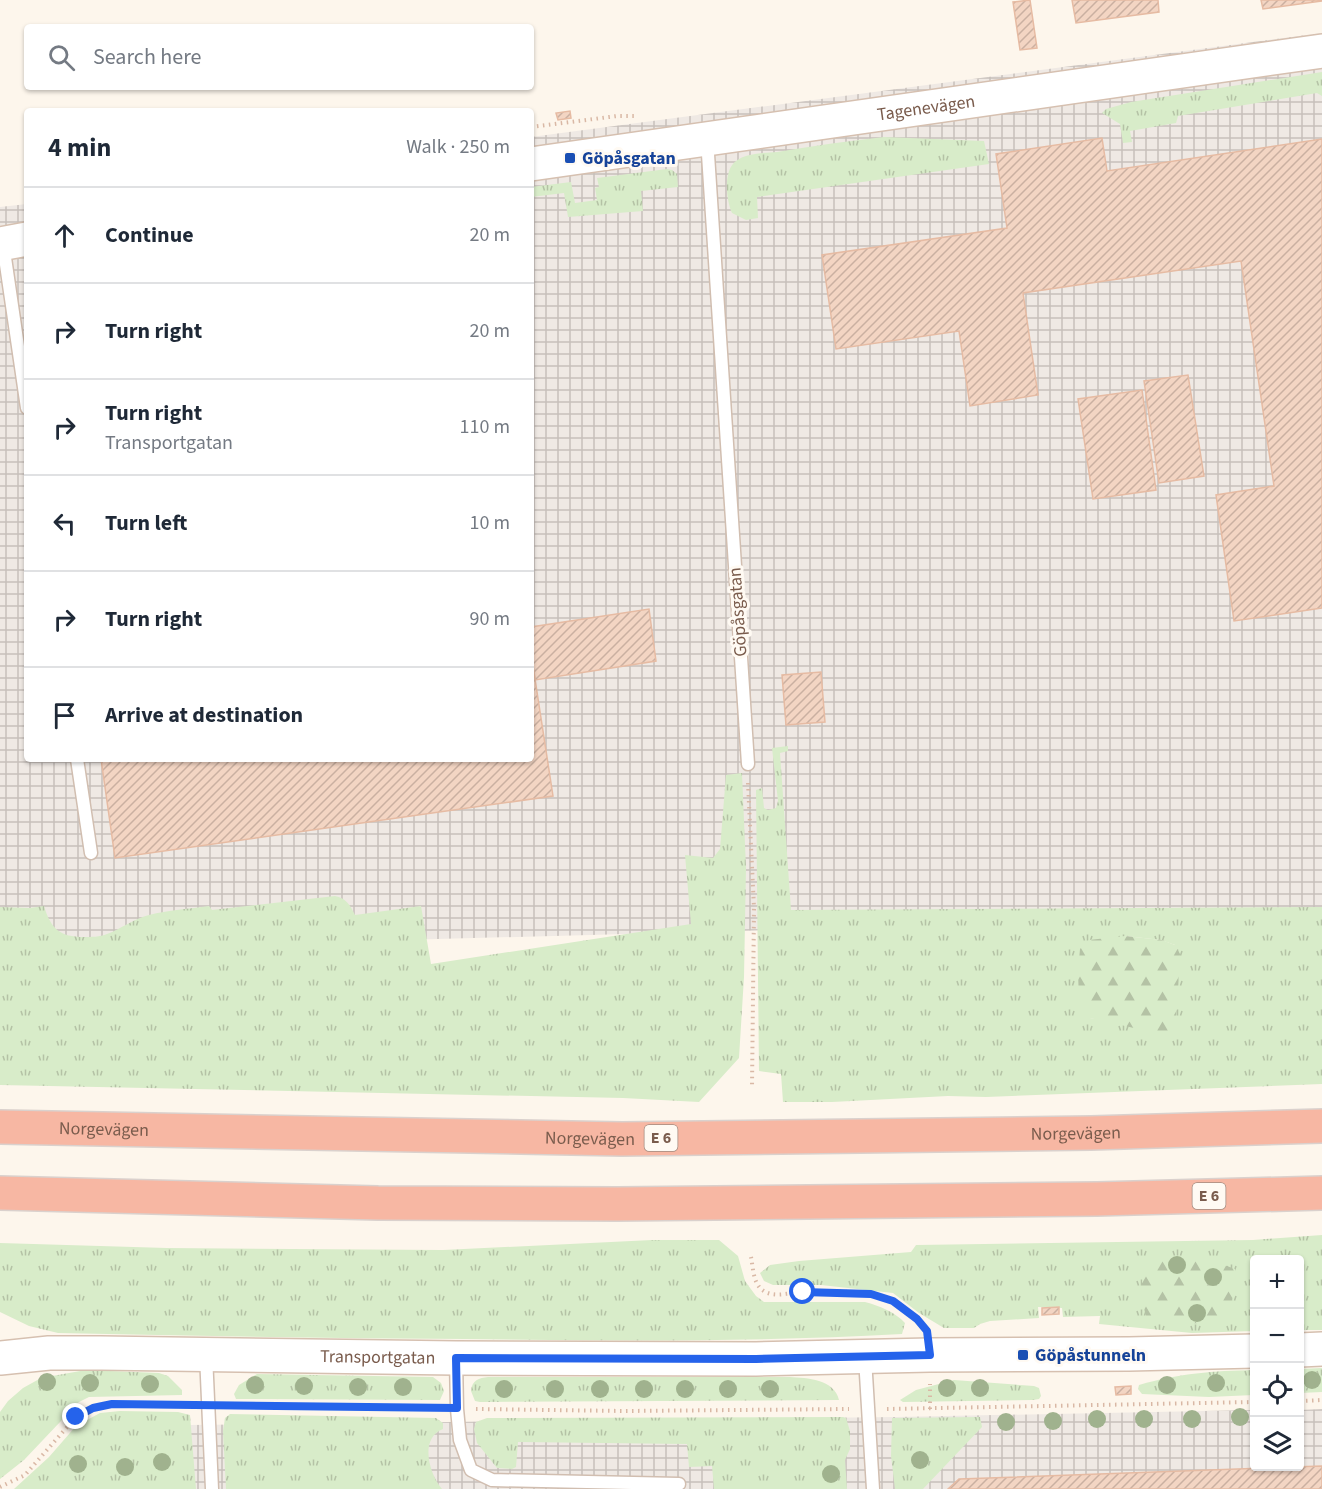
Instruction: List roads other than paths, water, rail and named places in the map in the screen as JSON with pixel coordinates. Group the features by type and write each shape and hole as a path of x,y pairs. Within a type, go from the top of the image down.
{"highway":[{"name":"Norgevägen","path":"0,1127 634,1138 1091,1133 1322,1126"},
{"name":"E 6","path":"0,1193 378,1203 616,1204 1322,1193"},
{"path":"0,1198 51,1194"}],"street":[{"name":"Tagenevägen","path":"534,164 1322,51"},
{"path":"1304,1350 1322,1349"},
{"name":"Transportgatan","path":"0,1358 49,1353 756,1359 1250,1351"}],"lane":[{"name":"Göpåsgatan","path":"707,138 747,764"},
{"path":"10,242 24,379"},
{"path":"77,762 91,853"},
{"path":"206,1354 212,1489"},
{"path":"865,1357 873,1489"},
{"path":"456,1358 460,1440 471,1470 492,1480 679,1484"}],"place":[{"name":"Göpåsgatan","path":"570,158"},
{"name":"Göpåstunneln","path":"1023,1355"}]}
